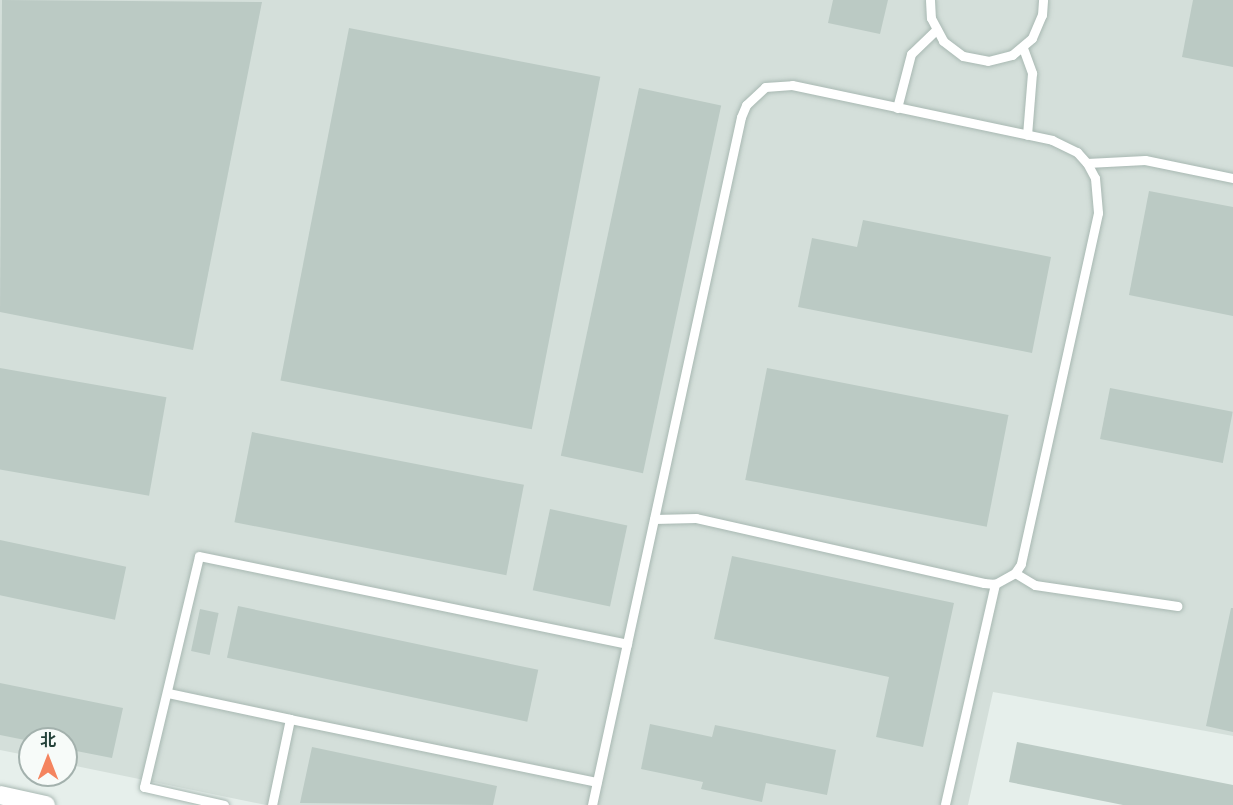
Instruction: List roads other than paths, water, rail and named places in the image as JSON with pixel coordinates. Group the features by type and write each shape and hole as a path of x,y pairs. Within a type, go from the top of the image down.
{"street":[{"path":"0,795 46,805"}],"lane":[{"path":"930,0 936,30 952,49 975,60 1001,59 1023,48 1038,27 1043,0"},
{"path":"897,108 911,54 936,30"},
{"path":"1023,48 1032,73 1027,135"},
{"path":"592,805 654,519 746,105 765,87 778,84 1027,135 1065,145 1087,163 1095,178 1098,213 1021,564 1015,573 995,584 696,518 654,519"},
{"path":"1087,163 1144,160 1233,178"},
{"path":"224,805 144,788 199,556 627,644"},
{"path":"1015,573 1035,585 1177,606"},
{"path":"945,804 995,584"},
{"path":"168,693 597,782"},
{"path":"272,805 290,719"}]}
